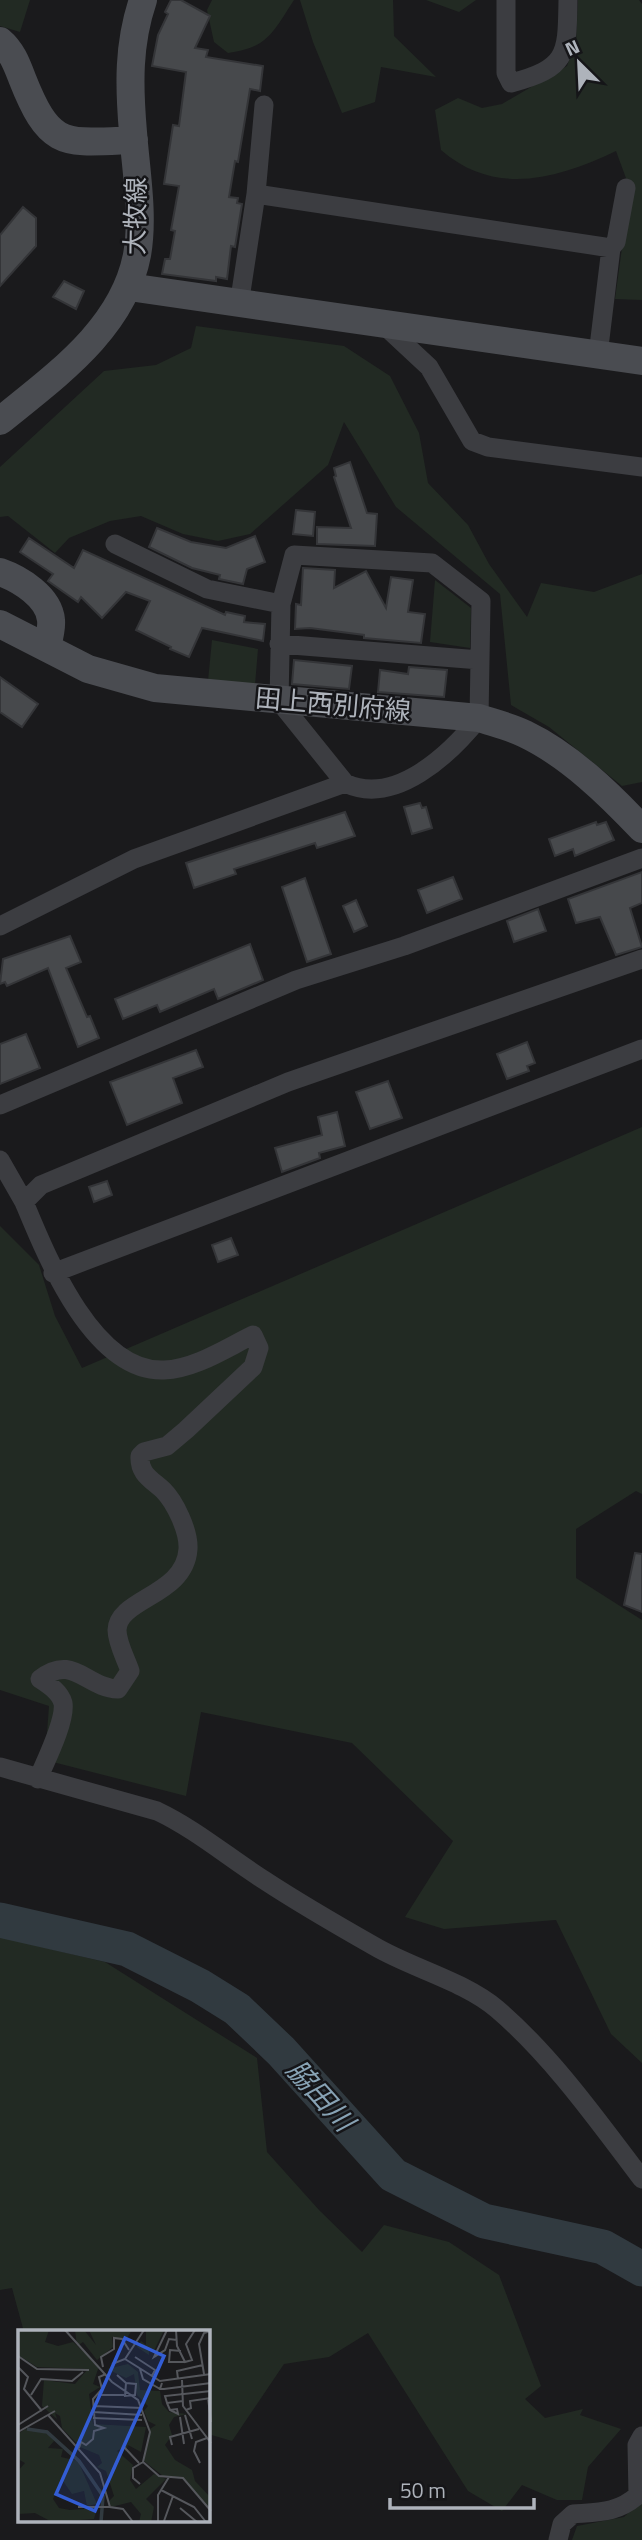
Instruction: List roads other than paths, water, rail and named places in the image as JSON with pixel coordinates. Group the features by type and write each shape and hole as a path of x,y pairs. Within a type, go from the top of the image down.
{"street":[{"name":"大牧線","path":"0,421 71,363 108,320 129,287 139,240 130,58 143,0"},
{"path":"506,0 506,73 511,83 561,60 568,46 568,0"},
{"path":"0,41 15,61 40,120 52,134 69,141 134,140"},
{"path":"239,305 256,194 264,104"},
{"path":"598,355 611,248 616,242 626,188"},
{"path":"256,194 611,248"},
{"path":"129,287 239,305 642,361"},
{"path":"385,326 429,367 472,441 488,447 642,467"},
{"path":"115,544 207,589 281,604"},
{"path":"294,555 432,563 481,601 479,718 441,759 393,785 365,789 345,783 279,701 279,644 281,604 294,555"},
{"path":"0,572 27,587 50,612 52,623 47,647"},
{"name":"田上西別府線","path":"0,624 88,668 155,688 479,718 525,734 559,755 595,784 642,829"},
{"path":"279,644 480,660"},
{"path":"0,926 134,859 345,783"},
{"path":"0,1105 296,980 404,946 642,858"},
{"path":"24,1202 41,1185 288,1082 642,960"},
{"path":"53,1273 642,1049"},
{"path":"0,1160 24,1202 53,1273 99,1337 120,1357 140,1366 163,1371 187,1366 253,1335 259,1348 253,1367 186,1430 167,1446 144,1452 140,1456 145,1476 170,1499 186,1533 188,1549 183,1566 165,1589 124,1613 118,1622 117,1633 130,1671 118,1689 106,1689 71,1669 50,1671 40,1679 59,1696 63,1715 38,1779"},
{"path":"0,1767 157,1811 179,1821 265,1881 376,1947 475,1994 523,2034 594,2116 642,2179"},
{"path":"558,2540 562,2524 573,2514 607,2512 621,2508 638,2495 637,2445 642,2436"}],"waterway":[{"name":"脇田川","path":"0,1920 127,1949 200,1986 237,2009 281,2051 393,2175 484,2221 603,2247 642,2269"}]}
